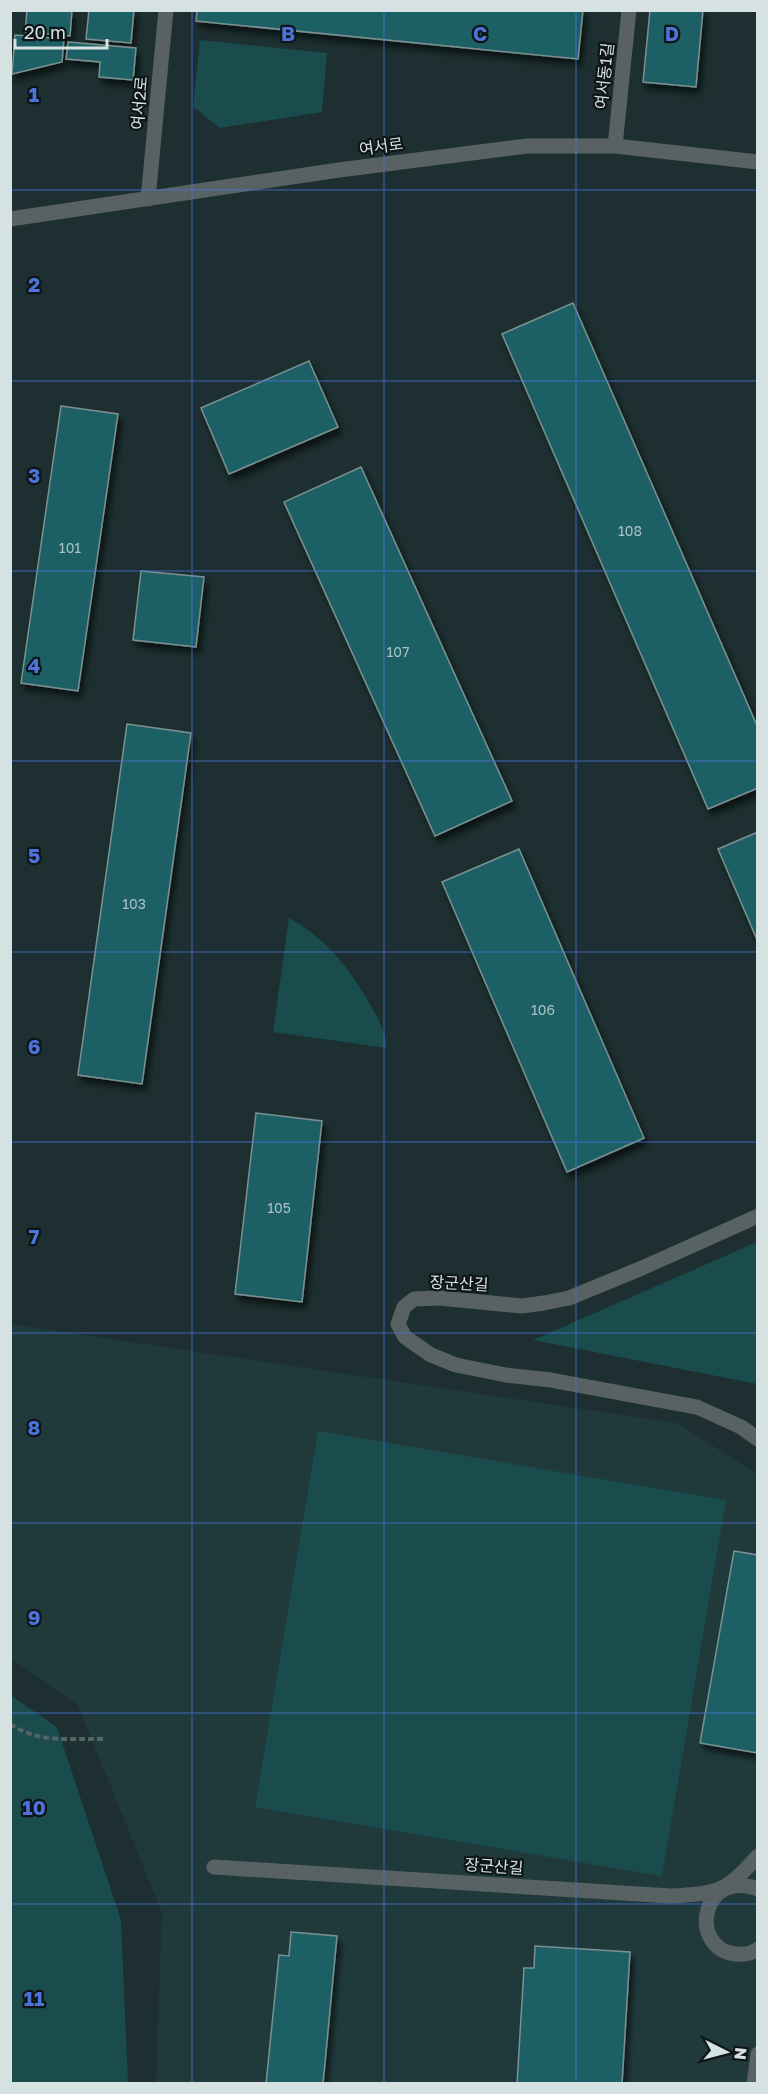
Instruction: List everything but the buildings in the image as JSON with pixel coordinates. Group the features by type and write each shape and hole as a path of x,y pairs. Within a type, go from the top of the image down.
{"street":[{"name":"여서2로","path":"148,199 166,10"},
{"name":"여서동1길","path":"615,146 629,10"},
{"name":"여서로","path":"10,219 339,170 527,146 615,146 758,162"},
{"name":"장군산길","path":"758,1216 569,1298 522,1306 450,1299 414,1299 404,1307 398,1324 405,1337 431,1355 456,1365 697,1407 741,1427 758,1439"},
{"path":"758,1856 737,1879 714,1897 706,1913 707,1930 713,1941 731,1953 742,1954 758,1949"},
{"name":"장군산길","path":"214,1867 671,1896 715,1892 734,1885 747,1885 758,1889"},
{"path":"754,2084 758,2054"}],"path":[{"path":"10,1724 24,1733 41,1738 104,1739"}],"shaded area":[{"path":"200,40 327,53 322,112 220,128 193,107"},
{"path":"289,918 324,943 343,964 377,1018 387,1048 273,1032"},
{"path":"757,1242 757,1384 533,1340"},
{"path":"10,1324 677,1423 757,1474 757,2083 156,2083 162,1913 78,1705 11,1659"},
{"path":"318,1431 726,1500 662,1876 255,1807"},
{"path":"10,1695 57,1727 121,1920 128,2083 11,2083"}]}
